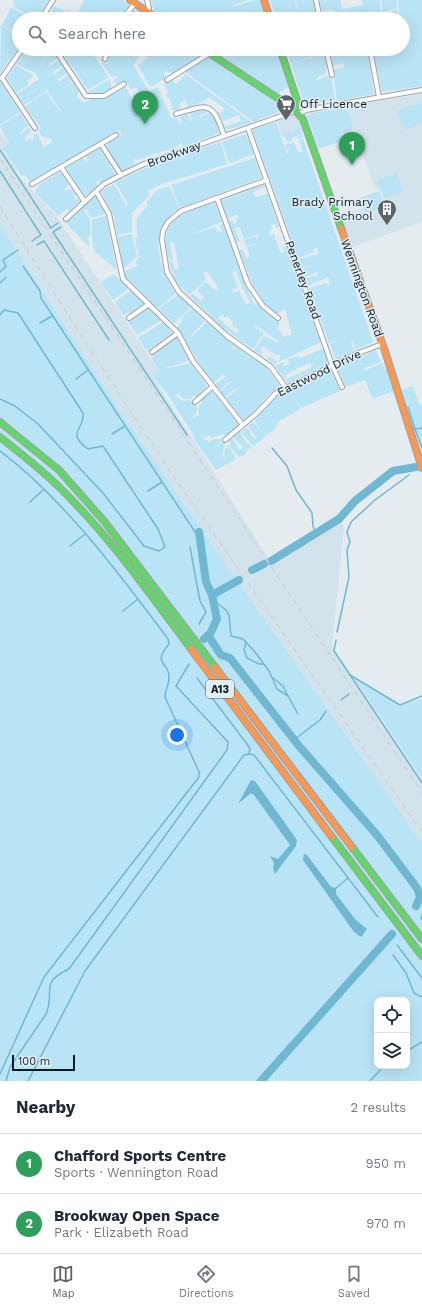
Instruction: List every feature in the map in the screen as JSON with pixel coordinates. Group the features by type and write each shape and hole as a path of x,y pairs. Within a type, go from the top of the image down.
{"main road":[{"path":"264,0 268,12"},
{"path":"133,2 148,12"},
{"name":"Wennington Road","path":"214,56 294,109 299,114 307,128 347,249 382,344 422,468"},
{"path":"282,56 297,100 294,109"},
{"name":"A13","path":"0,422 59,470 104,521 422,939"},
{"name":"A13","path":"0,437 43,472 63,492 132,571 422,956"}],"street":[{"path":"45,12 53,0"},
{"path":"147,0 149,8 148,12"},
{"path":"316,0 319,12"},
{"path":"127,12 133,2"},
{"path":"17,56 1,78 34,128"},
{"path":"60,56 86,96 104,96 124,84"},
{"path":"167,80 205,56"},
{"path":"328,56 332,75"},
{"path":"371,56 379,97"},
{"path":"299,114 306,110 422,90"},
{"path":"176,114 199,107 205,107 215,114 224,136"},
{"name":"Brookway","path":"66,219 96,191 121,175 144,164 290,113 294,109"},
{"name":"Penerley Road","path":"248,128 332,365 342,387"},
{"path":"32,184 116,135"},
{"path":"101,144 121,175"},
{"path":"61,167 85,202"},
{"path":"266,180 181,211 168,222 163,231 162,240 167,272 179,292 227,336 271,367 286,388"},
{"path":"96,191 109,214 123,279 178,333 193,361 243,425"},
{"path":"217,198 248,284 263,306 278,318"},
{"path":"129,318 149,304"},
{"path":"152,352 178,333"},
{"name":"Eastwood Drive","path":"225,440 258,413 268,400 286,388 332,365 382,344"},
{"path":"195,402 212,387"}],"shaded area":[{"path":"14,0 49,0 41,12 22,12 13,6"},
{"path":"84,0 123,0 129,6 125,12 78,12"},
{"path":"151,0 248,0 233,5 233,7 254,0 259,0 263,12 155,12"},
{"path":"270,0 295,0 298,12 274,12"},
{"path":"296,0 313,0 316,12 299,12"},
{"path":"319,0 340,0 342,9 363,5 362,0 379,0 381,12 334,12 334,10 322,11"},
{"path":"381,0 397,0 397,8 383,12"},
{"path":"398,0 422,0 422,86 382,92 374,56 410,56 410,12 399,12"},
{"path":"55,6 64,12 51,12"},
{"path":"11,7 19,12 12,12 12,31 2,25"},
{"path":"139,10 142,12 132,12"},
{"path":"1,25 12,32 12,56 0,74"},
{"path":"21,56 46,56 38,70 48,56 56,56 58,58 49,64 51,66 58,60 63,66 52,72 54,75 63,67 67,73 57,79 59,82 68,75 72,81 63,88 73,82 79,91 77,97 84,103 93,98 106,98 125,86 133,101 135,100 133,96 139,91 136,88 131,89 126,81 118,86 113,81 117,78 116,75 112,77 101,62 107,64 109,56 140,56 133,65 149,91 158,87 171,118 177,118 179,124 182,123 180,117 187,114 191,121 190,113 203,109 208,112 199,115 201,119 201,116 209,113 215,120 219,133 183,147 181,142 177,147 137,160 135,159 133,160 136,164 123,171 120,170 106,146 112,140 122,135 119,130 34,181 30,181 25,175 22,176 3,148 9,144 0,126 21,113 28,126 19,132 21,134 29,127 31,132 24,139 27,141 29,138 32,139 33,143 34,134 38,134 43,147 51,143 52,139 42,137 39,131 40,127 25,106 46,92 60,112 61,111 43,85 46,91 24,105 17,94 39,79 36,73 16,64"},
{"path":"65,56 94,56 109,77 88,90"},
{"path":"145,56 202,56 176,72 171,74 167,71 164,73 166,78 150,87 138,65 148,58"},
{"path":"220,56 278,56 288,87 278,94"},
{"path":"288,56 310,56 310,57 291,64"},
{"path":"311,56 325,56 327,67 325,74 316,78 317,80 331,75 335,100 304,104 291,64 310,58 314,72"},
{"path":"331,56 368,56 374,94 337,101 333,70 343,68 344,66 343,60 343,63 333,66"},
{"path":"208,57 286,109 254,122 184,71"},
{"path":"16,65 34,76 28,80 28,85 16,93 7,78"},
{"path":"185,74 251,123 226,130 225,127 241,121 239,115 223,121 223,124 220,115 215,110 221,113 225,109 209,97 203,102 189,107 182,95 184,101 180,103 181,109 173,111 169,97 167,98 166,94 168,92 164,84 170,79 177,84"},
{"path":"110,79 112,90 104,94 90,94 88,92"},
{"path":"0,81 20,112 0,125"},
{"path":"422,94 422,222 347,249 337,218 368,206 378,205 384,199 379,188 375,189 347,107"},
{"path":"422,102 422,123 404,130 396,111"},
{"path":"347,107 354,129 340,134 342,141 318,149 307,114"},
{"path":"295,113 304,130 282,137 276,119"},
{"path":"276,122 287,154 285,145 294,142 298,153 303,152 299,140 303,139 373,342 355,350 353,340 351,341 354,351 336,360 330,344 339,340 329,343 309,288 327,283 330,285 328,277 308,286 306,278 318,275 317,272 305,277 302,269 315,264 302,268 299,259 319,254 317,247 313,249 314,252 298,258 253,132 254,129"},
{"path":"300,127 303,137 298,139 297,136 291,138 292,141 288,142 282,133 289,131 290,134 295,132 294,129"},
{"path":"0,132 9,145 4,149 17,170 16,171 25,183 57,217 159,372 152,375 270,561 339,519 344,528 332,646 422,778 422,843 224,562 113,401 0,225"},
{"path":"246,134 254,154 229,163 222,142"},
{"path":"221,142 227,164 162,184 148,191 149,196 132,213 132,232 117,235 114,217 101,191 114,184 126,206 128,204 115,182 155,164"},
{"path":"100,148 115,174 101,184 99,181 96,182 98,186 87,195 84,195 67,170 67,167 83,158 86,163 88,162 86,156"},
{"path":"255,158 261,178 180,208 171,185"},
{"path":"58,173 62,173 69,184 64,189 66,191 72,189 76,195 74,196 76,200 79,199 80,201 70,211 67,209 58,216 35,192 39,185"},
{"path":"396,173 404,191 385,199 377,181"},
{"path":"264,185 265,187 253,192 255,197 268,194 279,227 276,228 275,224 271,225 272,229 269,232 270,236 274,234 275,239 273,240 276,240 279,248 277,250 279,249 281,253 285,252 283,247 286,246 321,342 274,364 267,359 269,356 278,362 281,356 278,354 277,356 263,346 260,350 263,352 261,355 254,350 264,336 278,343 279,341 255,325 254,327 263,332 263,335 253,349 223,328 190,296 193,293 201,301 204,297 197,290 206,282 216,291 219,289 208,272 203,272 206,280 189,295 176,282 169,262 172,261 175,270 179,268 174,242 170,243 173,260 169,261 165,242 168,229 178,217 193,209 215,203 222,222 194,234 215,227 218,233 222,232 220,225 223,224 246,285 242,287 246,286 255,305 257,304 280,323 277,329 281,332 283,337 292,334 285,309 276,314 264,304 263,299 253,285 239,250 243,249 246,258 250,257 247,247 261,242 246,246 244,240 255,236 256,239 259,238 258,234 244,239 240,227 235,228 240,241 236,242 229,222 232,220 234,224 237,222 237,214 227,219 221,201","holes":["236,271 250,303 246,305 239,290 234,293 232,290 238,288 232,272","222,314 225,318 227,316 233,322 233,328 236,327 239,330 237,334 218,318"]},
{"path":"169,186 179,208 169,217 163,226 159,237 159,249 160,260 164,272 176,293 158,308 125,276 125,271 138,266 135,262 139,258 135,238 138,237 136,222 138,216 148,205 147,202 157,190"},
{"path":"379,191 385,206 366,213 360,198"},
{"path":"96,196 105,214 91,218 86,209 84,210 90,220 91,235 88,237 90,245 88,246 66,223"},
{"path":"106,216 117,270 94,251 92,241 92,220"},
{"path":"0,225 113,401 224,562 422,843 422,1081 0,1081"},
{"path":"132,234 137,257 123,269 118,237"},
{"path":"114,274 128,289 113,300 101,282"},
{"path":"130,291 144,303 132,313 123,315 115,302"},
{"path":"178,294 191,307 174,323 159,309"},
{"path":"148,308 161,320 137,335 128,322"},
{"path":"192,308 205,321 190,336 191,337 207,322 235,345 229,354 236,346 267,368 280,386 266,397 258,408 245,419 243,419 226,398 237,390 235,389 225,397 220,391 231,382 229,381 220,390 215,384 226,377 223,374 214,383 204,371 177,327 182,322 181,319"},
{"path":"163,322 172,333 147,351 138,338"},
{"path":"177,338 189,360 170,367 169,366 165,369 191,363 207,386 196,398 194,396 190,399 184,399 178,393 175,396 183,401 190,400 197,408 196,414 192,417 195,418 196,416 199,416 198,407 202,403 201,400 210,392 213,392 238,424 238,427 226,436 223,434 212,438 211,436 203,437 204,440 209,442 213,439 220,439 222,441 213,449 223,442 225,445 221,458 225,455 224,452 228,445 236,459 216,470 195,441 193,434 166,392 152,375 159,372 151,357 157,353 157,350"},
{"path":"323,348 328,363 302,376 300,373 312,367 310,363 298,368 296,366 297,369 285,375 287,379 299,373 301,377 288,383 275,366 283,362 285,366 290,364 288,359 300,356 301,358"},
{"path":"376,350 381,362 364,368 365,371 382,363 385,370 387,370 394,391 373,399 365,380 346,387 337,367"},
{"path":"330,370 340,391 301,408 294,395 300,409 278,422 275,429 253,446 241,432 247,427 254,439 257,438 248,426 253,422 263,432 254,421 276,397"},
{"path":"413,386 419,405 422,404 422,452 402,390"},
{"path":"240,432 247,444 248,443 252,447 245,452 246,454 239,457 229,445 231,443 229,440 232,438 240,450 243,447 233,437"},
{"path":"354,678 400,705 422,699 422,778"},
{"path":"251,780 255,781 297,840 296,846 275,874 273,869 274,863 270,856 278,859 290,845 254,795 251,793 238,804"},
{"path":"304,854 307,855 331,887 336,888 336,894 355,919 367,929 361,937 354,932 303,860"}],"waterway":[{"path":"0,150 51,228 58,223"},
{"path":"0,171 41,235 32,241"},
{"path":"61,227 53,232 187,435"},
{"path":"37,245 44,241 109,340"},
{"path":"0,272 6,266 3,260 18,250"},
{"path":"23,266 40,291 41,298 201,541"},
{"path":"0,283 6,277"},
{"path":"0,315 4,310 18,313 83,413 83,419 77,435 78,439 88,449 103,446 158,529 165,547 159,551 144,546 103,493 38,424 15,406 0,399"},
{"path":"40,323 52,316"},
{"path":"76,379 88,370"},
{"path":"408,407 415,429"},
{"path":"112,434 125,426"},
{"path":"422,428 415,429 422,448"},
{"path":"272,448 287,466 296,490 312,513 313,526 316,534"},
{"path":"0,451 46,491 90,539 168,639 169,644 164,651 161,660 169,673 169,681 165,697 199,772 199,777 44,977 0,1074"},
{"path":"271,561 339,519 355,501 393,471 422,466"},
{"path":"337,632 349,577 347,550 350,542 347,532 351,522 375,500 409,475"},
{"path":"148,491 162,482"},
{"path":"30,502 43,490"},
{"path":"199,532 206,582 212,595 217,619 210,634 204,639"},
{"path":"70,546 85,534"},
{"path":"190,547 200,601 206,612 199,624"},
{"path":"252,570 264,564"},
{"path":"212,595 239,580"},
{"path":"123,611 138,599"},
{"path":"213,600 226,610 229,615 231,636 243,639 255,652 269,671 277,689 288,696 298,714"},
{"path":"208,635 221,655 230,658 299,746 377,835 417,888 420,897 416,906"},
{"path":"336,640 334,651 422,783"},
{"path":"246,642 244,650 247,658 259,664 263,664"},
{"path":"6,1081 10,1067 46,1014 49,1006 50,988 54,979 69,969 227,750 228,742 176,686 189,664"},
{"path":"350,675 400,705 422,696"},
{"path":"272,677 283,686 288,696"},
{"path":"28,1081 85,971 244,755 249,754 250,749 247,744 197,678"},
{"path":"341,700 349,694"},
{"path":"295,739 320,720 326,711"},
{"path":"249,754 254,755 378,917"},
{"path":"336,888 348,878"},
{"path":"422,915 422,920"},
{"path":"261,1081 392,934"},
{"path":"397,945 422,978"},
{"path":"393,955 406,973 414,993 422,997"},
{"path":"410,1049 422,1042"},
{"path":"370,1081 381,1069"}],"railway":[{"path":"0,159 422,793"},
{"path":"0,207 165,464 422,832"}],"traffic: fast":[{"path":"214,56 294,109 303,119 341,228"},
{"path":"282,56 297,100 294,109"},
{"path":"0,422 59,470 104,521 215,667"},
{"path":"0,437 51,479 77,505 128,565 191,649"},
{"path":"332,837 422,956"},
{"path":"352,847 422,939"}],"traffic: slow":[{"path":"130,0 148,12"},
{"path":"264,0 268,12"},
{"path":"341,228 384,348 422,468"},
{"path":"191,649 332,837"},
{"path":"215,667 352,847"}],"place":[{"name":"Off Licence","path":"286,121"},
{"name":"Brookway Open Space","path":"145,124"},
{"name":"Chafford Sports Centre","path":"352,165"},
{"name":"Brady Primary School","path":"387,226"}]}
